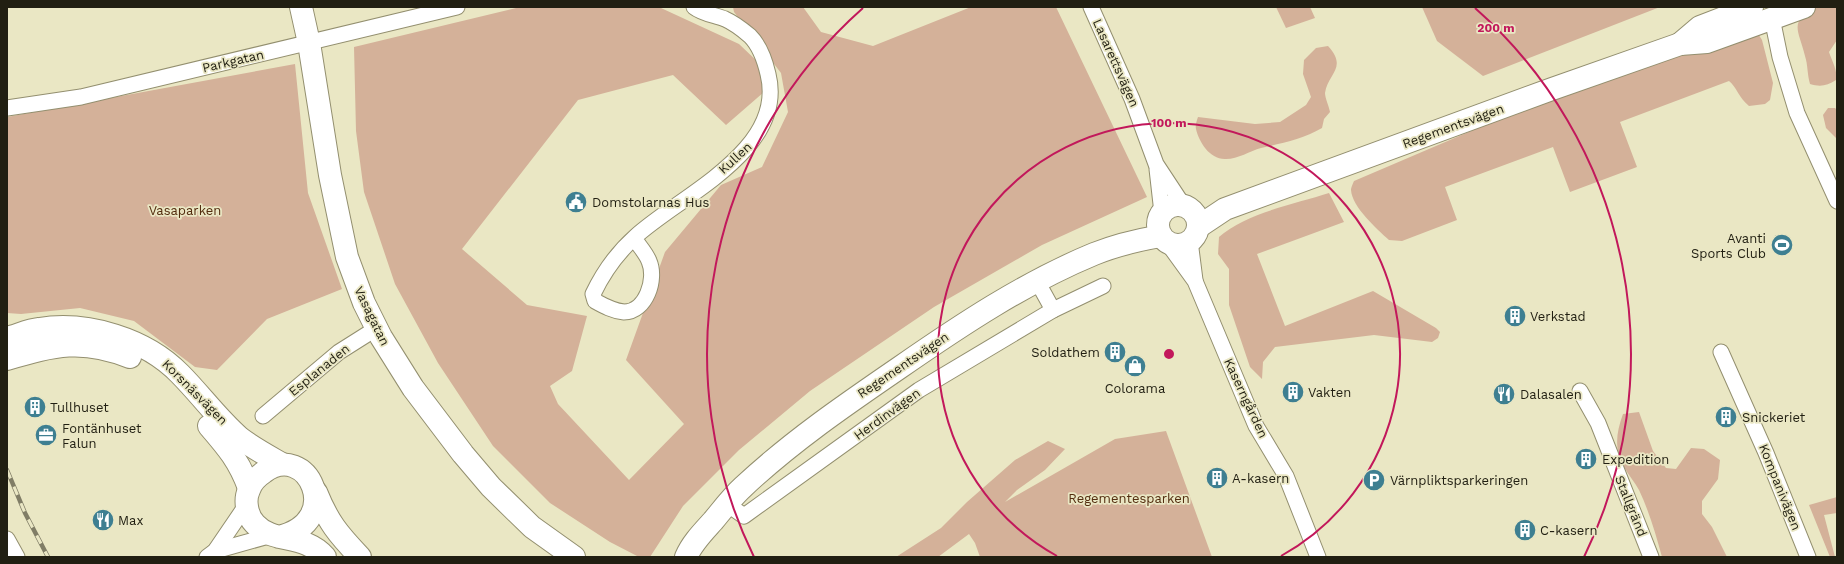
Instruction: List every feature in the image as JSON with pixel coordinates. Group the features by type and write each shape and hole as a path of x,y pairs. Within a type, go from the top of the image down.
{"street":[{"name":"Vasagatan","path":"301,7 309,43 330,175 347,257 364,303 377,328 413,388 463,454 491,487 532,527 574,557"},
{"name":"Parkgatan","path":"7,108 81,97 457,7"},
{"name":"Kullen","path":"634,238 650,262 652,275 650,286 644,300 631,310 624,312 616,311 595,301 593,294 615,259 634,238 696,192 746,150 756,139 763,125 769,106 770,81 764,58 751,37 733,23 694,7"},
{"name":"Lasarettsvägen","path":"1091,7 1132,99 1156,164 1170,186 1186,206"},
{"name":"Regementsvägen","path":"1680,44 1700,26 1752,7"},
{"name":"Regementsvägen","path":"1194,234 1225,209 1552,89 1680,44 1707,42 1771,12 1804,7"},
{"path":"1771,12 1780,57 1796,113 1837,201"},
{"name":"Lasarettsvägen","path":"1156,164 1162,227"},
{"path":"1171,205 1186,206 1197,216 1194,234 1183,245 1174,245 1162,227 1171,205"},
{"name":"Regementsvägen","path":"1186,206 1225,209"},
{"name":"Regementsvägen","path":"686,557 702,532 742,488 778,456 850,402 962,325 1037,281 1094,254 1162,227"},
{"name":"Kaserngården","path":"1162,227 1195,281 1256,426 1286,476 1318,557"},
{"name":"Kaserngården","path":"1194,234 1195,281"},
{"path":"1037,281 1053,310"},
{"name":"Herdinvägen","path":"727,504 744,516 920,390 1053,310 1102,286"},
{"name":"Esplanaden","path":"263,416 339,352 377,328"},
{"name":"Korsnäsvägen","path":"7,338 40,329 86,329 122,337 160,357 179,372 240,438 282,464"},
{"name":"Korsnäsvägen","path":"7,360 42,349 67,344 90,345 111,349 138,360 158,373 182,396 233,453 243,472 248,496"},
{"name":"Kompanivägen","path":"1721,352 1766,453 1808,557"},
{"name":"Stallgränd","path":"1580,391 1598,424 1651,557"},
{"path":"211,554 263,473 269,468 282,464 292,466 310,479 328,520 360,557"},
{"path":"211,554 276,536 291,534 304,526 314,508 316,492"},
{"path":"248,496 250,516 254,524 276,536 295,539 306,543 325,557"},
{"name":"Regementsvägen","path":"702,557 713,520"},
{"path":"7,539 17,557"}],"green space":[{"path":"520,7 661,8 739,44 760,64 764,92 726,125 673,75 578,100 462,249 527,305 587,316 572,371 550,386 558,404 629,480 684,424 626,360 665,252 721,185 762,167 788,112 781,73 734,12 733,7 803,7 821,32 873,46 971,7 1056,7 1147,197 1042,245 934,307 810,391 739,450 683,506 650,557 639,557 610,542 550,503 493,446 438,363 395,284 364,192 356,131 354,47"},
{"path":"1276,7 1310,7 1315,18 1286,28"},
{"path":"1422,7 1660,7 1483,76 1437,41"},
{"path":"1818,7 1837,7 1837,40 1829,52 1835,70 1836,80 1830,84 1820,86 1810,84 1806,59 1798,33 1799,22 1802,17"},
{"path":"1757,32 1762,40 1773,83 1770,100 1765,104 1749,106 1729,81 1620,122 1637,167 1570,192 1553,147 1445,187 1457,220 1402,241 1389,240 1366,217 1352,197 1351,189 1354,181 1586,82"},
{"path":"1328,46 1334,54 1337,65 1325,93 1330,112 1324,119 1322,128 1300,138 1261,148 1230,159 1220,159 1215,157 1206,149 1197,134 1196,124 1198,117 1255,124 1280,122 1306,105 1311,97 1303,74 1304,60 1316,48"},
{"name":"Vasaparken","path":"295,64 308,193 342,289 267,319 217,370 195,367 134,321 80,308 21,314 7,313 7,117"},
{"path":"1828,108 1835,108 1837,110 1837,139 1826,128 1823,115"},
{"path":"1329,193 1344,222 1257,254 1285,326 1373,291 1436,328 1440,332 1438,338 1432,342 1374,335 1275,347 1263,362 1262,379 1250,367 1229,305 1229,269 1218,254 1219,237 1230,229 1257,215"},
{"path":"1639,412 1653,451 1666,468 1676,469 1691,448 1704,449 1720,460 1718,479 1702,501 1702,514 1712,527 1727,557 1662,557 1643,498 1627,473 1617,447 1619,428 1623,414"},
{"name":"Regementesparken","path":"1166,431 1212,557 980,557 975,543 969,534 938,557 896,557 941,528 967,502 1015,460 1048,441 1065,449 1045,470 1017,490 1005,502 1115,439"},
{"path":"1837,497 1837,513 1824,515 1835,557 1830,557 1809,505"}],"railway":[{"path":"7,470 25,513 48,557"}],"place":[{"name":"Domstolarnas Hus","path":"576,202"},
{"name":"Avanti Sports Club","path":"1782,245"},
{"name":"Verkstad","path":"1515,316"},
{"name":"Soldathem","path":"1115,352"},
{"name":"Colorama","path":"1135,366"},
{"name":"Vakten","path":"1293,392"},
{"name":"Dalasalen","path":"1504,394"},
{"name":"Tullhuset","path":"35,407"},
{"name":"Snickeriet","path":"1726,417"},
{"name":"Fontänhuset Falun","path":"46,435"},
{"name":"Expedition","path":"1586,459"},
{"name":"A-kasern","path":"1217,478"},
{"name":"Värnpliktsparkeringen","path":"1374,480"},
{"name":"Max","path":"103,520"},
{"name":"C-kasern","path":"1525,530"}]}
